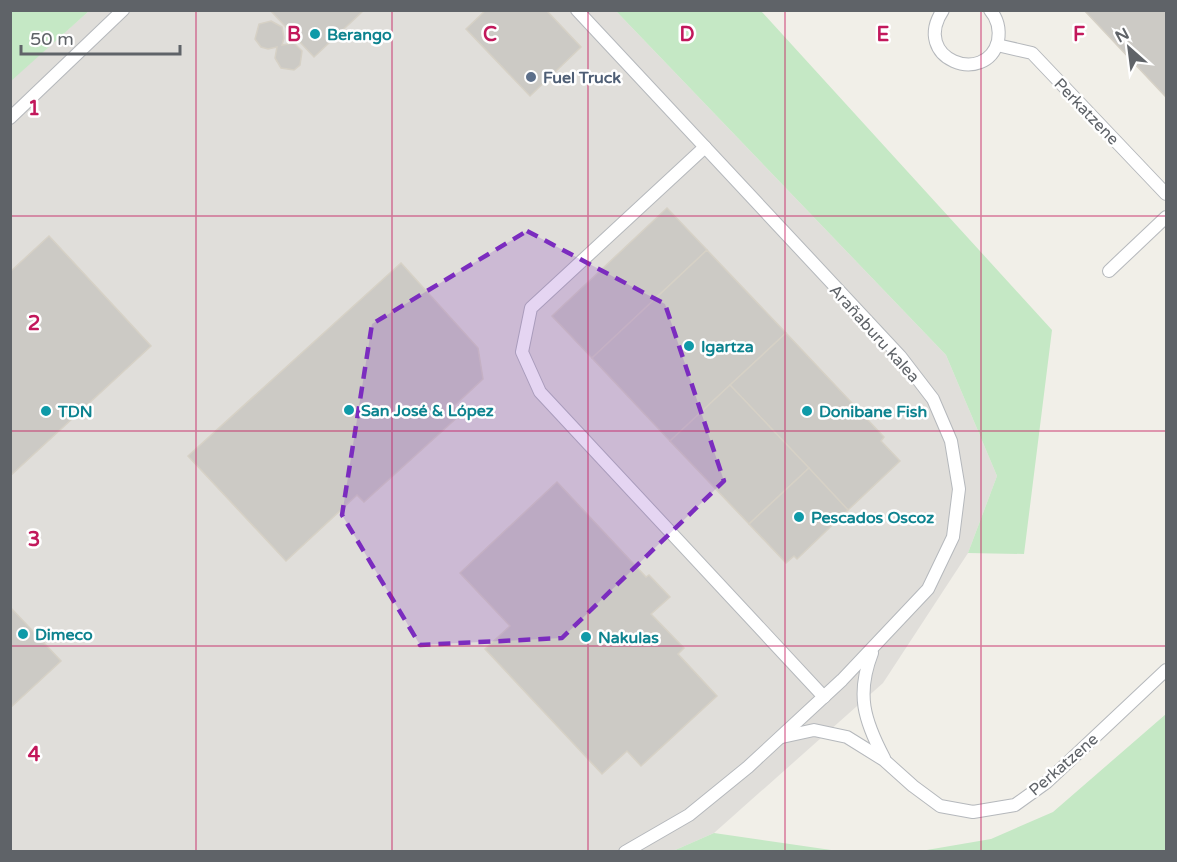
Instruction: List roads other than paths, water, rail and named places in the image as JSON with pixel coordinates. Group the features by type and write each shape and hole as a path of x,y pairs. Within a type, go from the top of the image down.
{"lane":[{"path":"10,118 123,10"},
{"name":"Arañaburu kalea","path":"577,10 900,356 933,399 951,441 959,489 953,537 927,589 824,697 781,737 689,815 625,852"},
{"path":"943,10 934,31 936,42 947,58 968,65 979,63 991,54 997,45 998,23 990,10"},
{"name":"Perkatzene","path":"997,45 1032,53 1167,194"},
{"path":"705,147 531,308 522,352 540,392 824,697"},
{"path":"1109,271 1167,217"},
{"path":"875,645 864,673 862,704 871,734 884,760"},
{"name":"Perkatzene","path":"884,760 940,806 973,812 1015,805 1047,782 1167,670"},
{"path":"781,737 814,730 847,737 884,760"}],"place":[{"name":"Berango","path":"315,34"},
{"name":"Fuel Truck","path":"531,77"},
{"name":"Igartza","path":"689,346"},
{"name":"San José & López","path":"349,410"},
{"name":"TDN","path":"46,411"},
{"name":"Donibane Fish","path":"807,411"},
{"name":"Pescados Oscoz","path":"799,517"},
{"name":"Dimeco","path":"23,634"},
{"name":"Nakulas","path":"586,637"}]}
